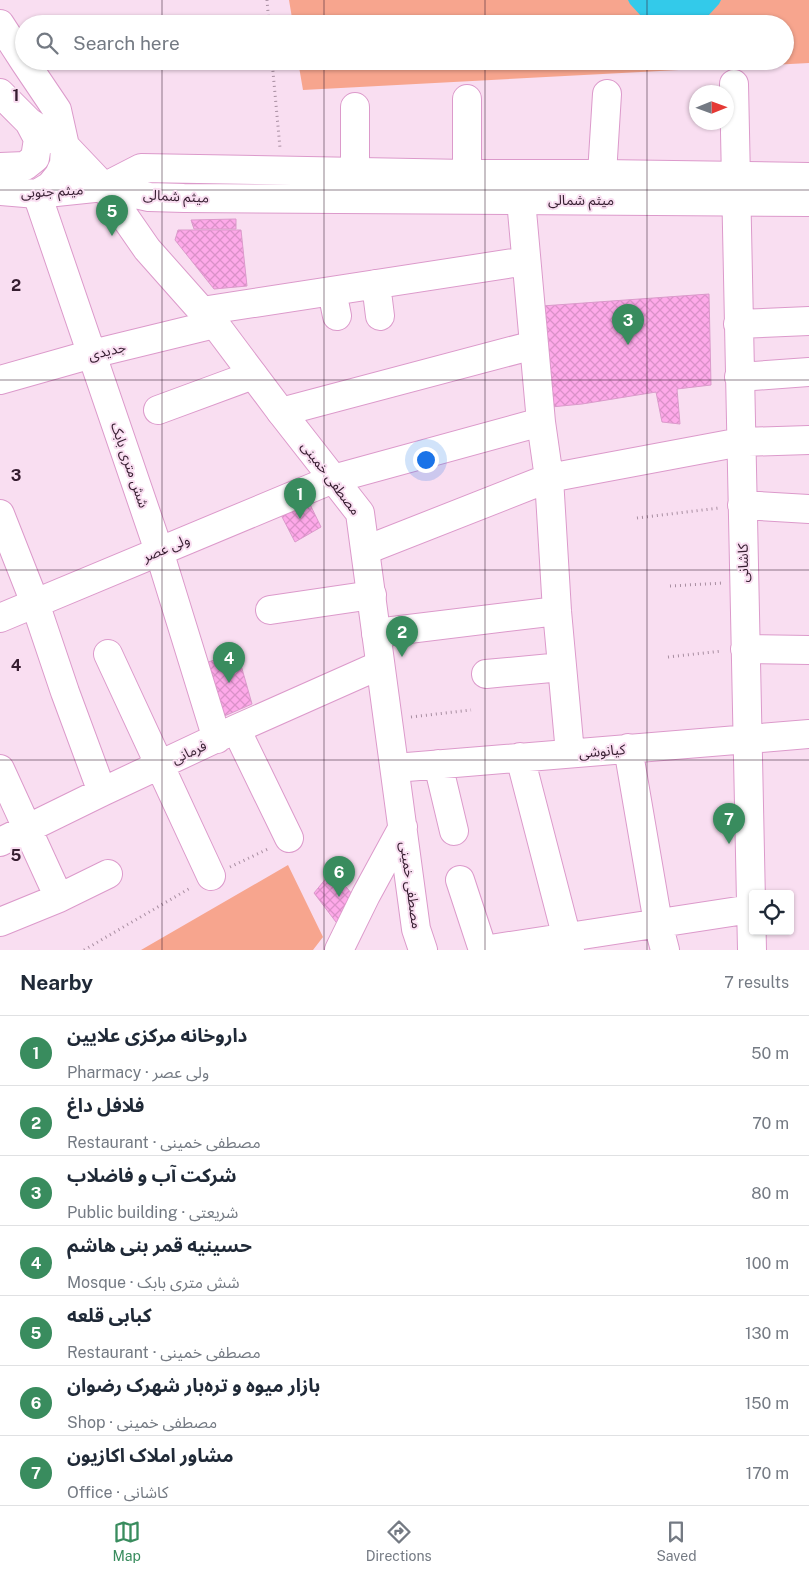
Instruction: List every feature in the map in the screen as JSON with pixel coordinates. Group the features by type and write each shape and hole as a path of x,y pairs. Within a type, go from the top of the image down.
{"street":[{"path":"0,24 15,47"},
{"path":"30,70 57,110 65,146 64,164 58,175 50,186 37,194"},
{"name":"کاشانی","path":"734,84 751,890"},
{"path":"0,92 29,122 38,139 35,158 26,166 3,176"},
{"path":"602,174 607,94"},
{"path":"467,99 467,174"},
{"path":"354,107 355,172"},
{"name":"مصطفی خمینی","path":"29,122 65,146 104,187 147,250 208,317 360,513 416,929 423,950"},
{"name":"میثم شمالی","path":"104,187 141,168 467,174 602,174 736,188 809,202"},
{"name":"میثم جنوبی","path":"3,176 37,194 104,187"},
{"name":"میثم شمالی","path":"104,187 149,197 520,200 736,188 809,177"},
{"name":"شش متری بابک","path":"37,194 160,551 226,734 288,838"},
{"path":"147,250 144,226 152,211 184,198"},
{"path":"520,200 541,422 550,478 557,611 570,753"},
{"name":"جدیدی","path":"0,380 92,354 208,317 334,304 376,284 526,261"},
{"path":"376,284 380,316"},
{"path":"738,324 809,321"},
{"path":"281,412 534,345"},
{"path":"740,377 809,372"},
{"path":"158,410 253,375"},
{"name":"ولی عصر","path":"0,618 333,479 541,422"},
{"path":"366,550 550,478 741,442 809,440"},
{"path":"742,505 809,509"},
{"path":"0,514 35,603 102,792"},
{"path":"270,610 372,596"},
{"path":"376,633 557,611"},
{"path":"745,649 809,650"},
{"path":"108,654 211,876"},
{"name":"فرمانی","path":"0,842 226,734 380,665"},
{"path":"486,674 562,667"},
{"name":"کیانوشی","path":"395,768 809,734"},
{"path":"628,748 658,923 665,950"},
{"path":"520,758 569,944"},
{"path":"438,764 454,831"},
{"path":"0,769 59,898"},
{"path":"339,950 403,827"},
{"path":"0,922 59,898 108,874"},
{"path":"460,880 484,950 569,944 658,923 749,909"},
{"name":"کاشانی","path":"752,935 752,950"}],"path":[{"path":"267,0 268,15"},
{"path":"273,70 281,171"},
{"path":"637,518 742,505"},
{"path":"670,586 744,581"},
{"path":"668,656 745,649"},
{"path":"388,720 471,710"},
{"path":"84,950 211,876 288,838"}],"shaded area":[{"path":"289,0 809,0 809,63 794,64 794,15 292,15"},
{"path":"300,70 678,70 303,90"},
{"path":"288,865 323,937 313,950 141,950"}],"water":[{"path":"628,0 721,0 709,15 640,15"}],"building":[{"path":"236,219 236,229 194,229 191,220"},
{"path":"178,230 241,230 247,286 214,289 175,240"},
{"path":"709,294 711,385 677,389 680,424 662,422 656,392 551,407 542,306"},
{"path":"306,496 321,527 295,542 279,511"},
{"path":"237,651 252,704 222,717 206,663"},
{"path":"332,871 353,895 339,926 314,893"}],"place":[{"name":"کبابی قلعه","path":"112,236"},
{"name":"شرکت آب و فاضلاب","path":"628,345"},
{"name":"داروخانه مرکزی علایین","path":"300,519"},
{"name":"فلافل داغ","path":"402,657"},
{"name":"حسینیه قمر بنی هاشم","path":"229,683"},
{"name":"مشاور املاک اکازیون","path":"729,844"},
{"name":"بازار میوه و تره‌بار شهرک رضوان","path":"339,897"}]}
